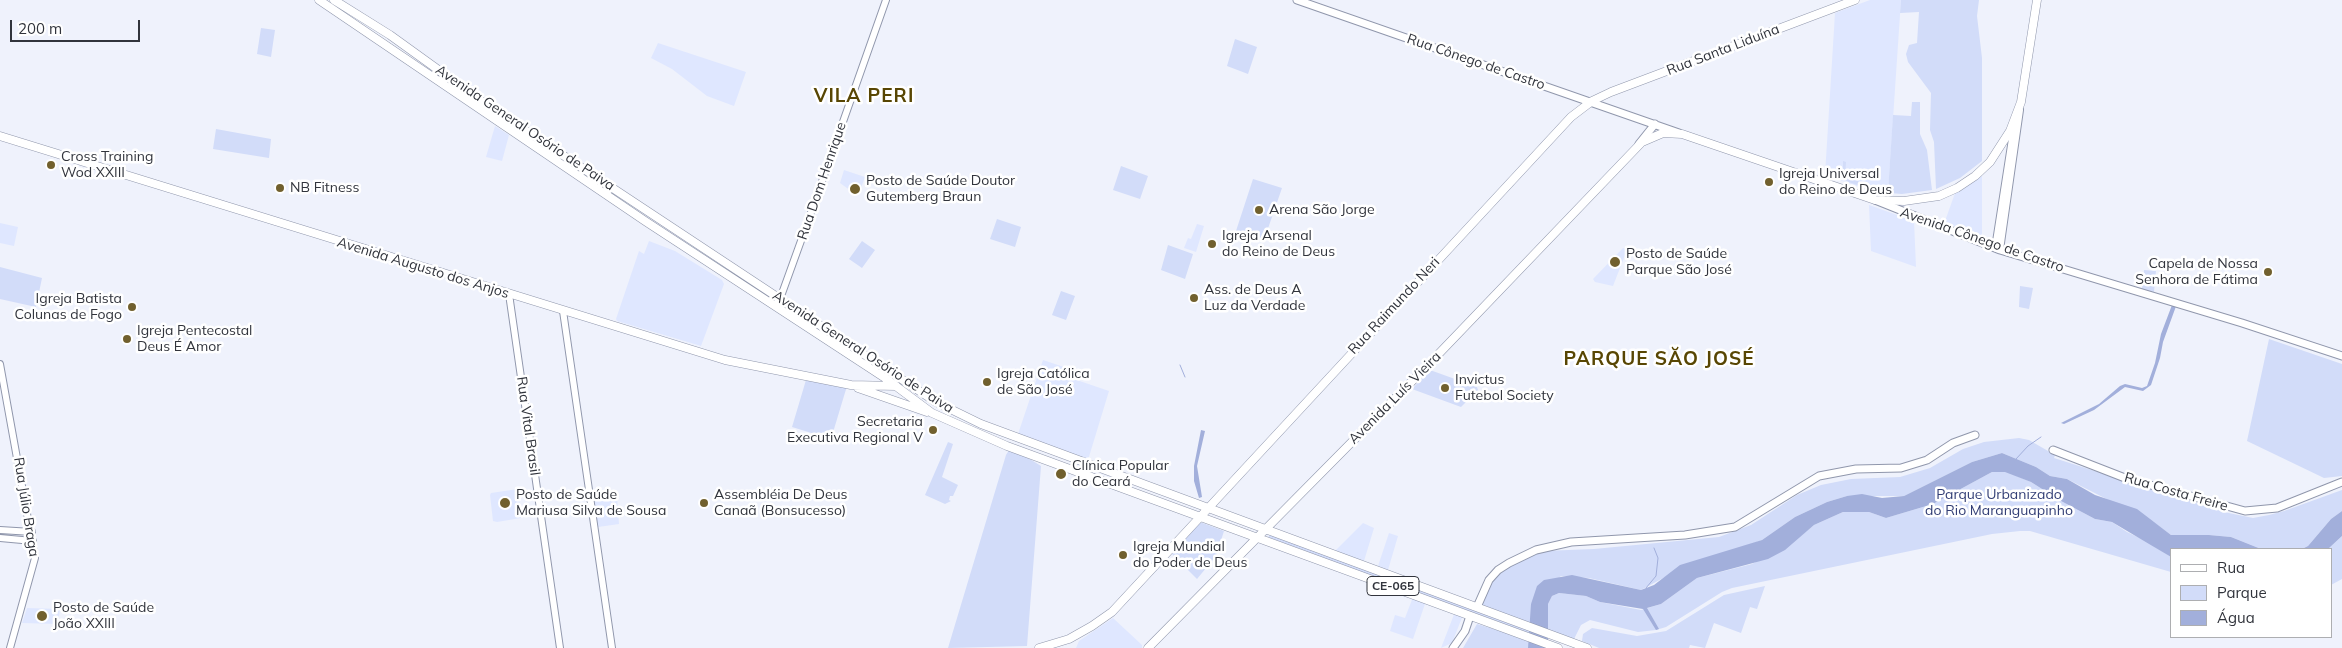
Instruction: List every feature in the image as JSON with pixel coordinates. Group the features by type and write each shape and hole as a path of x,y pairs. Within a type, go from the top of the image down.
{"main road":[{"name":"Avenida General Osório de Paiva","path":"319,0 337,4 645,221 777,301 936,402 982,424 1587,648"},
{"name":"Rua Cônego de Castro","path":"1297,0 1655,124"},
{"name":"Rua Santa Liduína","path":"1592,101 1611,92 1856,0"},
{"path":"1875,200 1904,202 1924,199 1957,188 1975,176 1990,162 2002,146 2015,120 2021,102 2037,0"},
{"name":"Rua Raimundo Neri","path":"1039,648 1069,639 1102,620 1548,141 1571,117 1592,101"},
{"name":"Avenida Cônego de Castro","path":"1655,124 1875,200 1918,219 1998,249 2242,323 2342,356"},
{"name":"Avenida Luís Vieira","path":"1148,648 1521,269 1639,145 1655,124"},
{"name":"Avenida Luís Vieira","path":"1639,145 1658,134 1682,134"},
{"name":"Avenida Augusto dos Anjos","path":"0,136 725,360 851,385 932,413"},
{"name":"Avenida General Osório de Paiva","path":"777,301 932,413 1007,446 1558,648"},
{"name":"Avenida Augusto dos Anjos","path":"851,385 895,386 916,389"},
{"path":"1477,607 1489,580 1498,570 1536,550 1572,542 1685,535 1735,527 1819,476 1856,469 1901,468 1927,460 1953,443 1975,435"},
{"name":"Rua Costa Freire","path":"2053,450 2125,478 2245,512 2268,510 2342,482"},
{"path":"1453,648 1465,631 1470,616"}],"street":[{"name":"Rua Dom Henrique","path":"777,301 886,0"},
{"path":"1998,249 2021,102"},
{"path":"2007,191 2015,120"},
{"name":"Rua Vital Brasil","path":"509,294 560,648"},
{"path":"563,311 612,648"},
{"name":"Rua Júlio Braga","path":"0,364 34,541 35,563 10,648"},
{"path":"0,530 32,532"},
{"path":"0,538 34,541"}],"shaded area":[{"path":"1870,0 1901,0 1888,193 1863,188 1825,175 1835,13"},
{"path":"658,43 746,72 734,106 707,96 672,69 651,58"},
{"path":"495,126 509,135 502,161 486,157"},
{"name":"Posto de Saúde Doutor Gutemberg Braun","path":"844,170 865,177 858,196 840,183"},
{"path":"1982,176 1982,238 1944,224 1955,193"},
{"path":"1869,205 1914,221 1916,267 1871,251"},
{"path":"0,223 18,227 14,246 0,243"},
{"path":"1197,224 1204,226 1196,252 1184,248 1188,238 1191,239"},
{"path":"649,241 675,251 722,280 724,284 701,346 617,321 616,319 639,251 644,254"},
{"name":"Posto de Saúde Parque São José","path":"1623,248 1627,250 1613,286 1595,282 1593,279"},
{"path":"1043,360 1064,367 1062,375 1109,391 1088,460 1018,434"},
{"name":"Posto de Saúde Mariusa Silva de Sousa","path":"518,489 521,518 493,521 491,493"},
{"path":"617,497 619,524 598,527 594,500"},
{"path":"1363,523 1374,528 1364,561 1335,551"},
{"path":"1389,533 1398,536 1388,570 1378,566"},
{"path":"1413,597 1426,601 1413,639 1390,631 1395,615 1405,618"},
{"name":"Posto de Saúde João XXIII","path":"27,608 60,609 58,624 22,623"},
{"path":"1455,612 1463,615 1452,643 1441,648"},
{"path":"1113,618 1142,645 1142,648 1076,648 1079,641"}],"green space":[{"path":"1901,0 1979,0 1977,16 1982,58 1982,161 1960,178 1936,189 1934,142 1930,130 1931,93 1908,62 1906,54 1909,45 1917,43 1919,12 1900,13"},
{"path":"261,28 275,30 271,57 257,54"},
{"path":"1235,39 1257,47 1248,74 1227,66"},
{"path":"1912,102 1920,102 1920,134 1927,150 1932,190 1902,194 1878,192 1843,180 1843,161 1846,162 1845,179 1858,181 1861,185 1888,192 1893,115 1911,116"},
{"path":"216,129 271,139 269,158 213,149"},
{"path":"1121,166 1148,176 1140,199 1113,190"},
{"name":"Arena São Jorge","path":"1253,179 1282,188 1264,240 1236,231"},
{"path":"997,219 1021,227 1015,247 990,239"},
{"path":"862,241 875,250 862,268 849,259"},
{"path":"1168,245 1193,254 1185,279 1161,270"},
{"path":"0,267 42,278 36,307 0,299"},
{"path":"2144,270 2156,271 2154,292 2142,289"},
{"path":"2020,286 2033,288 2029,309 2019,307"},
{"path":"1061,291 1075,296 1066,320 1052,315"},
{"path":"2269,339 2342,364 2342,476 2324,478 2247,441"},
{"name":"Invictus Futebol Society","path":"1430,370 1477,387 1478,390 1461,407 1412,389"},
{"path":"806,380 847,386 831,439 792,427"},
{"name":"Parque Urbanizado do Rio Maranguapinho","path":"2019,438 2029,440 2055,455 2054,458 2224,512 2253,518 2284,511 2342,490 2342,511 2331,519 2308,546 2304,548 2258,548 2231,537 2171,535 2156,524 2067,479 2050,476 2036,467 2002,453 1972,462 1904,496 1847,496 1827,502 1795,517 1762,540 1667,576 1641,590 1589,578 1561,576 1531,604 1531,624 1479,604 1488,585 1499,571 1543,551 1594,549 1719,537 1751,525 1797,495 1821,485 1851,479 1900,477 1930,468 1963,449 1984,442"},
{"path":"948,442 953,444 942,477 958,485 953,496 950,496 949,500 951,501 945,504 925,495"},
{"path":"1009,450 1025,456 1041,466 1027,646 948,648 1006,455"},
{"name":"Parque Urbanizado do Rio Maranguapinho","path":"2005,471 2031,482 2095,519 2112,522 2170,556 2170,572 2030,531 2020,531 1992,534 1732,588 1722,592 1666,627 1656,630 1638,632 1590,620 1581,625 1574,639 1548,630 1548,604 1552,596 1559,593 1586,596 1600,602 1641,610 1661,604 1697,578 1752,564 1793,542 1814,525 1843,512 1869,512 1886,518 1933,504 1992,472"},
{"path":"1200,522 1224,531 1216,556 1197,579 1172,554"},
{"path":"1270,535 1403,582 1401,587 1268,537"},
{"path":"2342,536 2342,579 2332,584 2332,548 2329,548"},
{"path":"1406,583 1530,631 1529,633 1405,588"},
{"path":"1765,586 1757,609 1750,607 1741,633 1714,623 1705,648 1690,645 1689,648 1599,648 1582,641 1583,634 1592,628 1637,636 1666,631 1724,595"},
{"path":"1477,624 1530,640 1528,648 1463,648"}],"water":[{"path":"2172,305 2176,306 2163,342 2151,385 2143,391 2125,387 2094,410 2064,424 2061,423 2099,404 2120,386 2125,384 2142,388 2147,386 2155,363 2161,334"},
{"path":"1201,430 1205,431 1197,466 1202,497 1199,498 1194,481 1194,466"},
{"path":"2002,453 2036,467 2050,476 2067,479 2095,495 2137,509 2171,535 2231,537 2258,548 2170,548 2170,556 2112,522 2095,519 2031,482 2005,472 1992,472 1933,504 1886,518 1869,512 1843,512 1814,525 1785,550 1768,559 1697,578 1661,604 1647,608 1659,629 1656,630 1643,609 1600,602 1586,596 1559,593 1552,596 1548,604 1548,648 1528,648 1531,604 1537,586 1544,580 1572,575 1641,590 1654,585 1680,565 1762,540 1795,517 1827,502 1862,494 1882,498 1904,496 1972,462"},
{"path":"2342,511 2342,536 2329,548 2304,548 2308,546 2331,519"}],"waterway":[{"path":"1180,365 1185,377"},
{"path":"2016,459 2028,446 2041,437"},
{"path":"1646,588 1656,576 1658,558 1654,548"}],"place":[{"name":"Cross Training Wod XXIII","path":"51,165"},
{"name":"Igreja Universal do Reino de Deus","path":"1769,182"},
{"name":"NB Fitness","path":"280,188"},
{"name":"Posto de Saúde Doutor Gutemberg Braun","path":"855,189"},
{"name":"Arena São Jorge","path":"1259,210"},
{"name":"Igreja Arsenal do Reino de Deus","path":"1212,244"},
{"name":"Posto de Saúde Parque São José","path":"1615,262"},
{"name":"Capela de Nossa Senhora de Fátima","path":"2268,272"},
{"name":"Ass. de Deus A Luz da Verdade","path":"1194,298"},
{"name":"Igreja Batista Colunas de Fogo","path":"132,307"},
{"name":"Igreja Pentecostal Deus É Amor","path":"127,339"},
{"name":"Igreja Católica de São José","path":"987,382"},
{"name":"Invictus Futebol Society","path":"1445,388"},
{"name":"Secretaria Executiva Regional V","path":"933,430"},
{"name":"Clínica Popular do Ceará","path":"1061,474"},
{"name":"Posto de Saúde Mariusa Silva de Sousa","path":"505,503"},
{"name":"Assembléia De Deus Canaã (Bonsucesso)","path":"704,503"},
{"name":"Igreja Mundial do Poder de Deus","path":"1123,555"},
{"name":"Posto de Saúde João XXIII","path":"42,616"}],"district":[{"name":"VILA PERI","path":"864,96"},
{"name":"PARQUE SĂO JOSÉ","path":"1659,359"}]}
